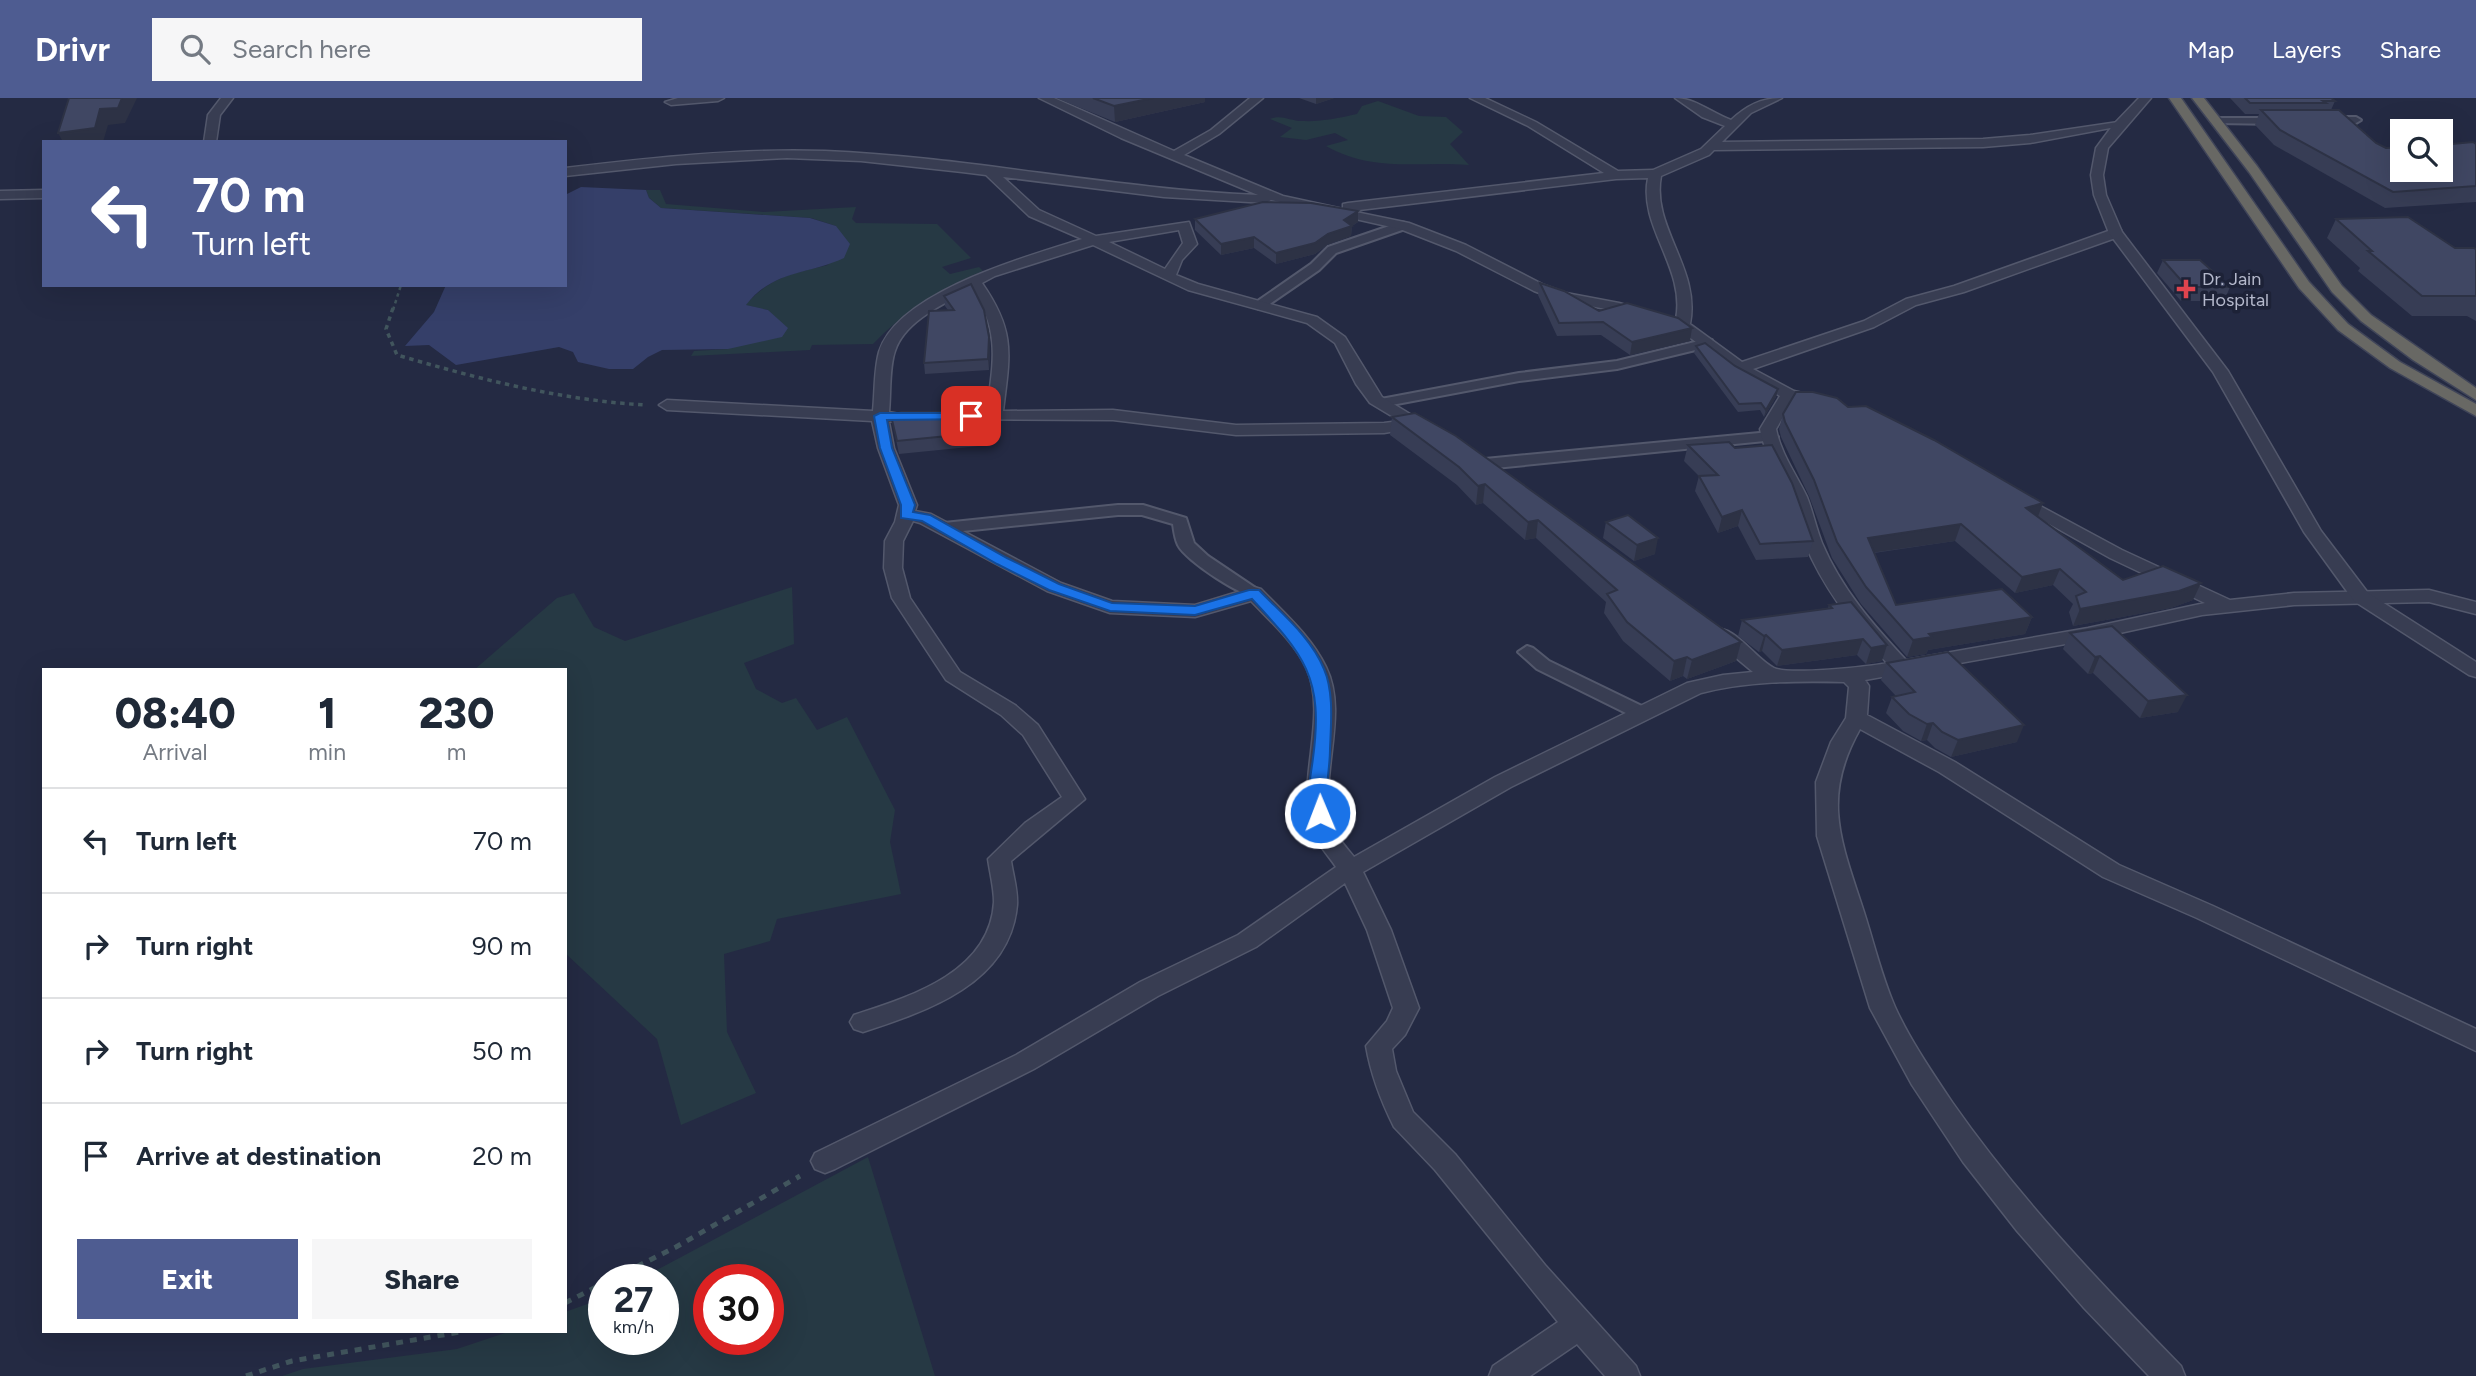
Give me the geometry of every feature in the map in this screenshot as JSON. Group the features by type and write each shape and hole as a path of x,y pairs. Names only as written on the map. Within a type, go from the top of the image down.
{"highway":[{"path":"2175,98 2304,285 2343,327 2395,365 2476,411"},
{"path":"2198,98 2253,169 2337,289 2376,326 2476,395"}],"street":[{"path":"210,140 214,115 227,98"},
{"path":"671,102 718,98"},
{"path":"1045,98 1272,199"},
{"path":"1175,155 1215,132 1257,98"},
{"path":"1476,98 1532,124 1616,175"},
{"path":"1681,98 1706,115 1733,125"},
{"path":"1332,209 1616,175 1655,174 1704,152 1748,111 1776,98"},
{"path":"2145,98 2120,123 2102,148 2097,174 2100,195 2116,233 2220,371 2313,532 2361,597 2476,671"},
{"path":"1711,146 1983,142 2030,139 2120,123"},
{"path":"567,172 751,154 859,157 1135,190 1272,199 1332,209 1401,226 1461,248 1539,288 1563,297 1619,307 1682,325 1740,368 1789,394 1835,406"},
{"path":"990,172 1034,213 1168,276 1193,287 1312,320 1327,330 1349,352 1364,384 1381,403 1438,435"},
{"path":"1655,174 1651,184 1666,244 1686,293 1682,325"},
{"path":"0,195 42,194"},
{"path":"863,1022 920,1003 961,981 994,946 1006,906 999,859 1032,828 1074,799 1031,730 1007,710 953,676 901,598 893,568 894,541 908,505 886,448 880,416 887,351 899,331 929,306 1001,269 1094,240 1190,224 1190,244 1176,259 1168,276"},
{"path":"1740,368 1868,324 1910,302 1959,289 2116,233"},
{"path":"974,282 991,304 1000,324 1003,353 994,416"},
{"path":"1789,394 1768,429 1771,445 1799,499 1813,543 1837,589 1870,634 1901,666"},
{"path":"667,405 906,416"},
{"path":"931,416 1113,415 1236,430 1384,428 1415,423"},
{"path":"1469,453 1506,480"},
{"path":"2004,491 2116,554 2229,606"},
{"path":"906,515 925,518 1054,587 1110,607 1195,611 1226,604 1254,593 1301,642 1317,669 1323,701 1322,752 1317,796 1322,829 1350,869 1378,930 1406,1008 1396,1028 1379,1046 1383,1071 1403,1119 1445,1162 1625,1376"},
{"path":"825,1161 1025,1062 1149,989 1247,940 1350,869 1503,782 1694,688 1723,681 1771,676 1850,676 1955,659 2229,606 2294,599 2430,596 2476,608"},
{"path":"1707,625 1771,676"},
{"path":"1850,676 1859,686 1856,718 1842,742 1827,782 1828,836 1883,1009 1921,1077 1980,1164 2094,1298 2170,1376"},
{"path":"1856,718 1947,766 2111,871 2205,912 2476,1041"},
{"path":"1504,1376 1580,1325"}],"lane":[{"path":"2215,120 2290,121"},
{"path":"2313,120 2357,120"},
{"path":"1243,212 1255,210 1272,199"},
{"path":"1259,305 1315,267 1332,250 1401,226"},
{"path":"1381,403 1495,381 1617,365 1707,343"},
{"path":"1485,464 1627,451 1684,442 1770,437"},
{"path":"944,528 1118,510 1143,510 1180,522 1186,545 1202,560 1254,593"},
{"path":"1527,652 1543,665 1641,713"}],"path":[{"path":"400,287 386,329 397,355 487,382 534,392 620,404 667,405"},
{"path":"642,1264 825,1161"},
{"path":"567,1302 588,1291"},
{"path":"246,1376 292,1361 454,1333"}],"shaded area":[{"path":"1378,101 1419,116 1446,117 1463,132 1450,144 1469,165 1396,164 1362,160 1326,146 1348,140 1335,133 1306,140 1280,137 1292,128 1270,119 1330,119 1357,114 1362,106"},
{"path":"646,190 660,190 666,204 764,212 856,207 852,219 856,223 937,224 971,258 942,267 950,274 979,267 983,271 924,302 873,344 812,345 810,350 691,356 694,351 728,349 775,317 768,310 745,305 773,282 828,265 836,226 811,218 661,208 649,198"},
{"path":"792,587 794,644 744,663 756,689 782,703 796,698 817,730 847,717 895,810 890,842 901,894 777,919 770,941 724,954 727,1032 756,1093 681,1125 657,1039 567,955 567,668 476,668 557,598 574,593 594,627 625,641"},
{"path":"868,1157 935,1376 282,1376 303,1369 457,1349 505,1333 567,1333 567,1311 588,1304 588,1355 679,1355 679,1264 668,1264"}],"water":[{"path":"581,187 646,190 649,198 661,208 810,218 836,226 850,244 844,258 779,279 756,294 746,305 768,310 788,328 782,337 728,349 662,350 633,369 609,369 578,362 573,352 559,347 456,365 429,345 405,346 434,312 445,287 567,287 567,194"}],"building":[{"path":"69,98 122,98 118,108 100,109 95,128 58,133"},
{"path":"1093,98 1153,98 1114,106"},
{"path":"2245,98 2331,98 2335,101 2250,103"},
{"path":"2261,110 2339,110 2376,143 2390,148 2390,182 2453,182 2453,144 2473,142 2476,144 2476,186 2393,192 2280,130"},
{"path":"1263,202 1311,203 1358,211 1344,220 1352,226 1328,234 1315,243 1276,253 1254,237 1221,244 1195,219"},
{"path":"2408,217 2455,248 2476,249 2476,296 2422,296 2368,251 2372,251 2336,219"},
{"path":"2163,260 2200,260 2230,287 2187,287"},
{"path":"1540,283 1564,291 1599,311 1627,303 1678,318 1692,328 1632,342 1603,322 1559,323"},
{"path":"971,284 984,310 989,337 988,359 924,363 929,311 954,310 944,296"},
{"path":"1705,343 1735,366 1778,389 1766,410 1761,403 1739,404 1696,346"},
{"path":"1796,392 1813,392 1837,398 1848,407 1866,406 1934,440 2043,503 2026,508 2123,580 2163,566 2201,583 2179,591 2080,609 2076,596 2086,592 2060,569 2022,577 1961,524 1868,538 1896,605 2002,589 2032,617 1929,634 1932,637 1913,640 1866,587 1837,542 1814,480 1785,422 1783,414"},
{"path":"973,395 974,401 953,401"},
{"path":"901,412 975,412 978,433 897,441 892,420 894,415"},
{"path":"1415,413 1456,436 1741,642 1692,660 1687,657 1674,661 1627,622 1607,594 1617,590 1538,520 1528,522 1485,484 1478,486 1459,467 1392,417"},
{"path":"1729,442 1735,448 1772,445 1792,483 1813,541 1760,544 1742,510 1722,517 1699,476 1718,475 1688,445"},
{"path":"1628,515 1658,538 1637,545 1606,522"},
{"path":"1851,602 1887,645 1871,648 1863,639 1782,650 1766,635 1742,620 1832,608 1829,605"},
{"path":"2112,626 2187,695 2148,701 2100,656 2095,657 2070,633"},
{"path":"1948,652 2024,725 1958,740 1942,732 1933,723 1927,724 1909,714 1892,697 1915,692 1887,663"}],"place":[{"name":"Dr. Jain Hospital","path":"2186,289"}],"route":[{"path":"971,416 880,416 886,448 908,505 906,515 925,518 1054,587 1110,607 1195,611 1226,604 1254,593 1301,642 1317,669 1323,701 1322,752 1317,796 1320,813"}]}
